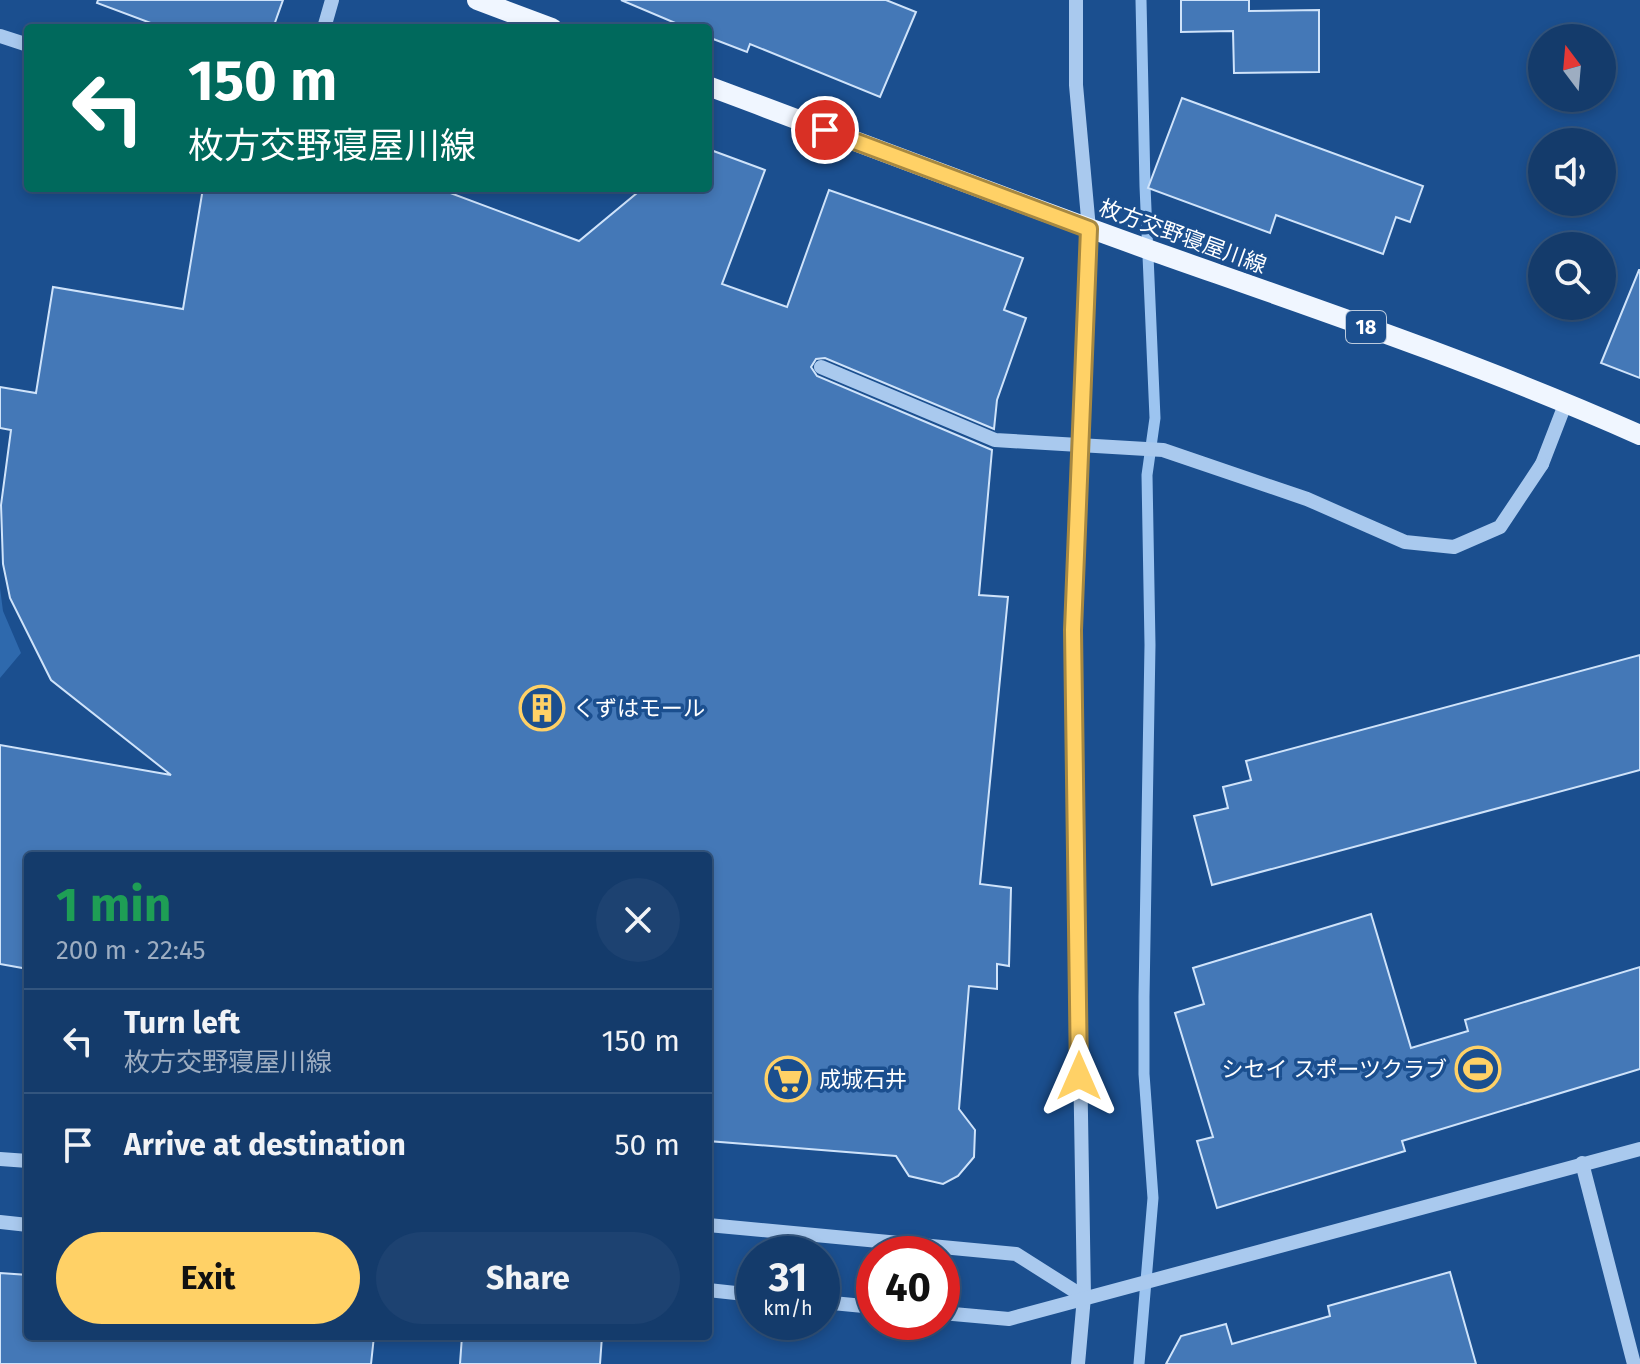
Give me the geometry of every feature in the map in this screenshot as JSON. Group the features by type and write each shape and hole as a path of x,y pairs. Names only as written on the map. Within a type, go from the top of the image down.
{"main road":[{"path":"477,0 541,24"},
{"name":"枚方交野寝屋川線","path":"712,88 1089,229 1442,354 1566,402 1640,435"}],"street":[{"path":"325,24 332,0"},
{"path":"1076,0 1076,85 1089,229 1073,630 1084,1297 1078,1364"},
{"path":"0,36 24,44"},
{"path":"821,367 995,440 1163,450 1307,499 1405,542 1454,547 1500,527 1542,464 1566,402"},
{"path":"960,1315 1009,1319 1640,1149"},
{"path":"0,1159 24,1161"},
{"path":"1582,1163 1634,1364"},
{"path":"0,1222 24,1225"},
{"path":"712,1225 1016,1254 1084,1297"},
{"path":"712,1290 736,1293"}],"shaded area":[{"path":"0,588 3,611 21,653 0,678"}],"building":[{"path":"98,0 283,0 274,24 153,24 97,3"},
{"path":"621,0 886,0 916,12 880,97 750,44 747,52 712,39 712,24 678,24"},
{"path":"1181,0 1249,0 1249,11 1319,10 1319,72 1234,73 1233,31 1181,32"},
{"path":"1182,98 1423,186 1410,222 1396,217 1383,254 1276,215 1270,233 1148,188"},
{"name":"くずはモール","path":"712,150 765,170 722,284 787,307 829,190 1023,258 1004,310 1026,318 997,400 994,429 825,358 816,359 811,367 817,376 992,450 979,595 1008,597 980,884 1011,888 1009,966 997,964 997,989 969,986 959,1109 975,1130 974,1157 958,1176 943,1184 909,1176 896,1156 712,1141 712,852 24,852 24,968 0,964 0,745 171,775 51,680 10,598 3,564 1,505 11,430 0,428 0,387 36,393 53,287 183,309 202,192 448,192 579,241 638,192 712,192"},
{"path":"1640,270 1640,378 1601,363"},
{"path":"1640,655 1640,770 1212,885 1194,816 1228,808 1223,787 1251,780 1246,761"},
{"path":"1371,914 1411,1048 1468,1031 1465,1020 1640,967 1640,1069 1402,1141 1405,1151 1217,1208 1197,1141 1213,1137 1175,1013 1204,1004 1193,968"},
{"path":"1450,1272 1476,1364 1166,1364 1181,1336 1226,1324 1232,1344 1330,1316 1328,1306"},
{"path":"0,1273 24,1275 24,1340 374,1340 371,1364 0,1364"},
{"path":"462,1340 602,1340 600,1364 460,1364"}],"waterway":[{"path":"1139,1364 1153,1198 1144,1074 1144,997 1150,645 1147,475 1155,418 1141,0"}],"place":[{"name":"くずはモール","path":"542,708"},
{"name":"シセイ スポーツクラブ","path":"1478,1069"},
{"name":"成城石井","path":"788,1079"}],"route":[{"path":"825,130 1089,229 1073,630 1079,1076"}]}
